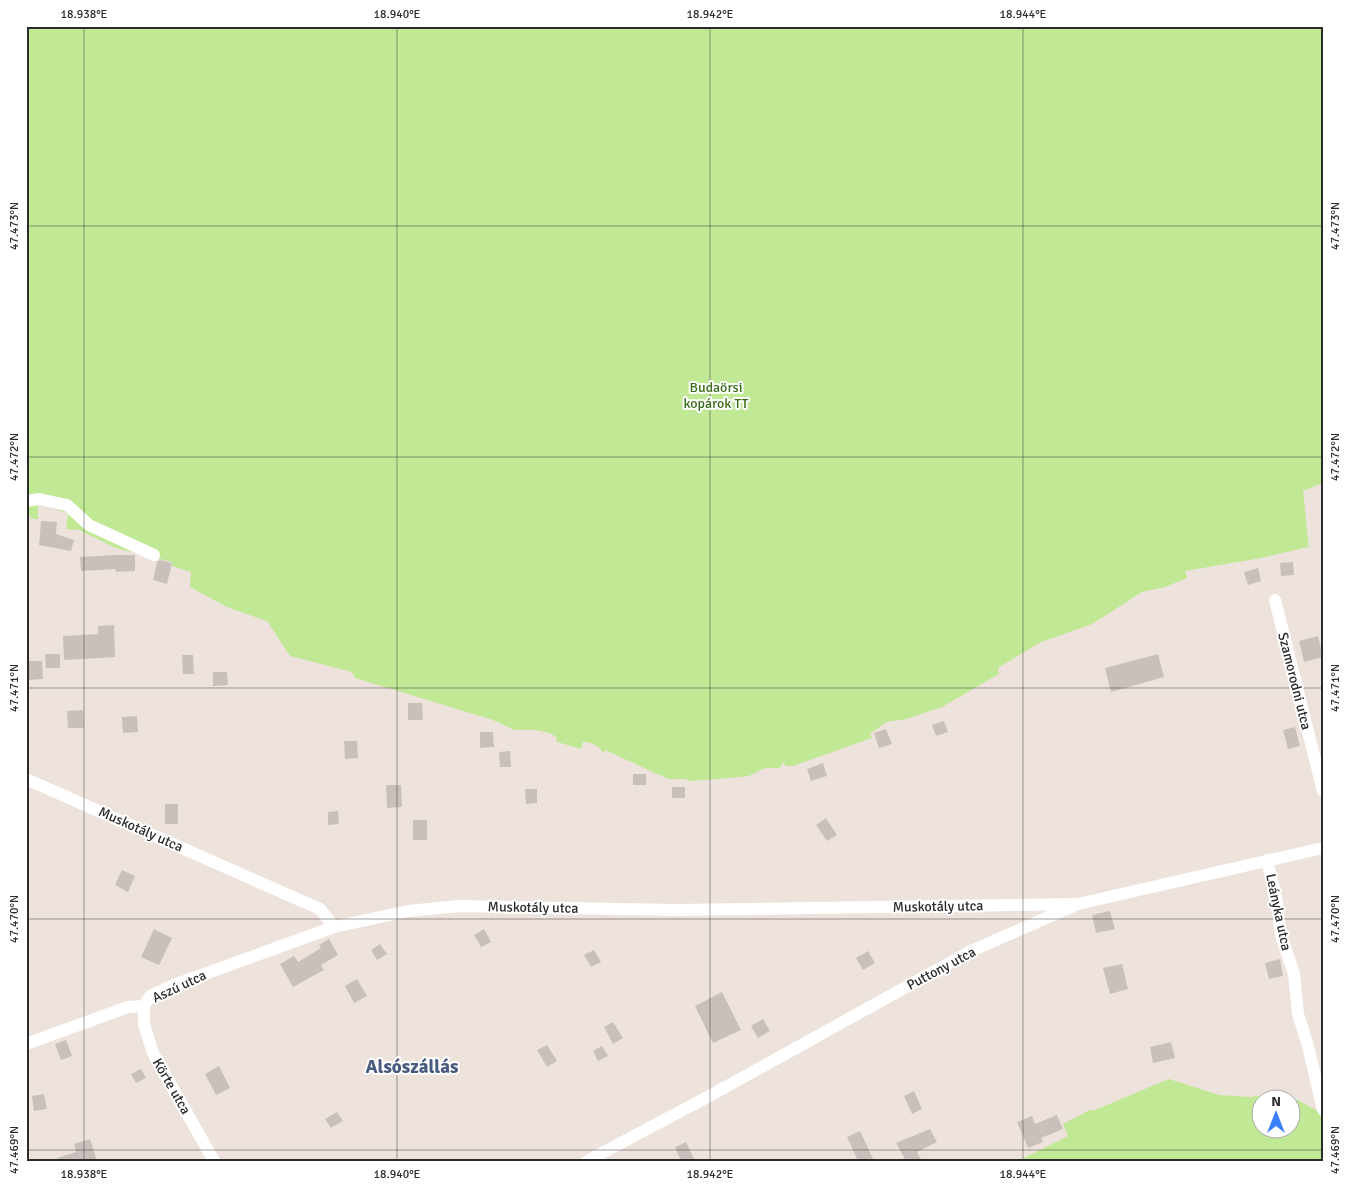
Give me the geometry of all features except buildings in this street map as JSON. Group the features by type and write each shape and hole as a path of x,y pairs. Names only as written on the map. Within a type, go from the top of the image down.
{"street":[{"path":"26,501 39,499 67,505 89,525 154,555"},
{"name":"Szamorodni utca","path":"1275,600 1323,791"},
{"name":"Muskotály utca","path":"26,779 320,909 334,927 408,911 460,906 677,910 1078,904"},
{"name":"Puttony utca","path":"587,1161 713,1094 971,951 1078,904 1323,848"},
{"name":"Leányka utca","path":"1267,860 1276,897 1281,934 1294,974 1298,1014 1308,1046 1323,1110"},
{"name":"Aszú utca","path":"26,1044 128,1007 144,1006 150,996 174,985 334,927"},
{"name":"Körte utca","path":"144,1006 144,1024 153,1053 214,1161"}],"green space":[{"name":"Budaörsi kopárok TT","path":"26,26 1323,26 1323,483 1303,491 1309,549 1308,547 1261,558 1185,571 1187,578 1165,587 1142,592 1092,624 1039,643 998,668 999,674 942,707 907,719 886,722 870,734 872,738 793,766 786,766 783,762 780,768 765,768 749,776 691,781 668,779 605,750 604,753 597,746 587,742 583,742 581,749 557,742 556,737 550,733 535,730 514,730 493,720 355,678 352,672 290,656 267,621 229,608 190,587 191,572 172,566 172,562 116,548 79,530 66,529 68,514 38,503 38,519 31,519 31,516 26,516"},
{"path":"1169,1079 1219,1095 1252,1097 1252,1140 1302,1140 1302,1102 1323,1114 1323,1161 1018,1161 1068,1136 1063,1124 1090,1110 1095,1110"}],"district":[{"name":"Alsószállás","path":"412,1066"}]}
